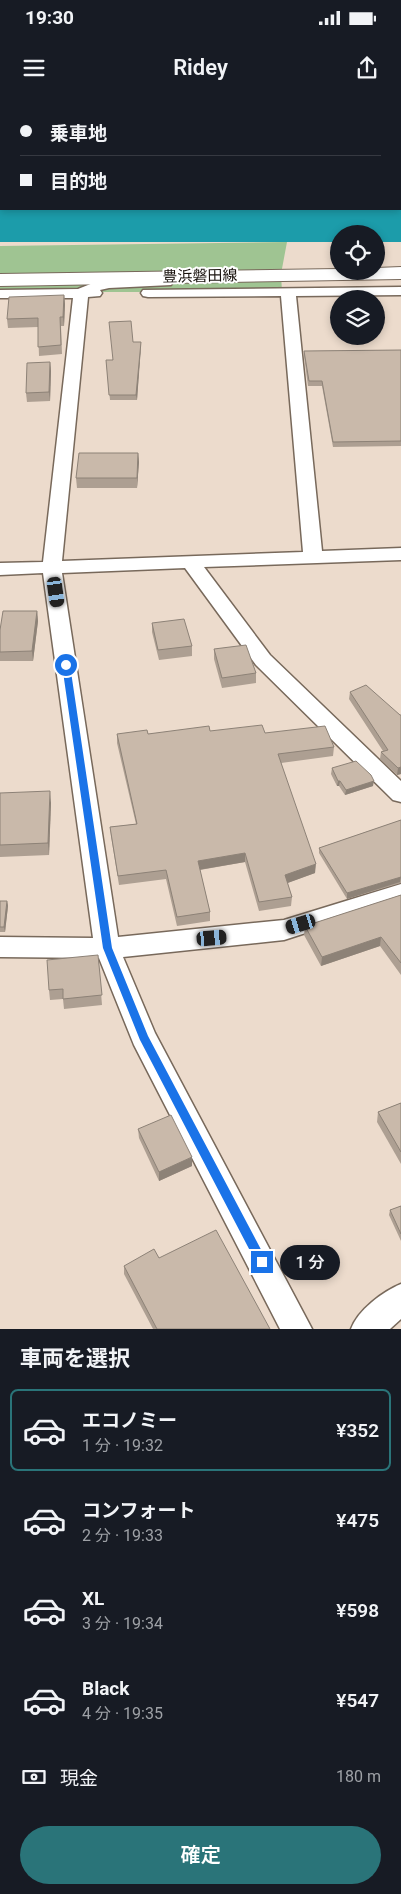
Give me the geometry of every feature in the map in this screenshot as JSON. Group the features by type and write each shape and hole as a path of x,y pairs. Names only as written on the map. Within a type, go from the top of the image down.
{"main road":[{"name":"豊浜磐田線","path":"0,280 401,273"}],"street":[{"path":"200,276 172,282 87,288 81,294 52,567 107,948 143,1037 297,1329"},
{"path":"0,294 401,291"},
{"path":"288,292 313,557"},
{"path":"0,569 401,554"},
{"path":"190,562 263,660 401,794"},
{"path":"0,948 107,948 284,930 401,893"},
{"path":"366,1329 401,1300"}],"green space":[{"path":"287,242 281,274 282,292 0,292 0,246"}],"water":[{"path":"0,210 401,210 401,242 385,242 385,225 330,225 330,242 0,242"}],"building":[{"path":"64,295 63,317 60,317 61,345 38,347 38,318 7,319 9,297"},
{"path":"131,321 133,342 141,342 136,395 109,395 106,360 113,360 109,322"},
{"path":"401,350 401,441 333,442 322,381 309,381 304,351"},
{"path":"50,362 49,392 26,393 27,363"},
{"path":"79,453 138,453 137,478 76,478"},
{"path":"3,611 37,611 32,651 0,652 0,630"},
{"path":"184,619 192,646 158,650 152,623"},
{"path":"246,645 256,673 222,678 214,649"},
{"path":"366,685 401,715 401,767 398,768 381,752 388,750 350,692"},
{"path":"262,725 265,733 325,726 334,747 278,754 316,864 285,875 292,897 259,902 245,853 198,861 210,912 177,917 166,870 118,876 110,827 137,824 117,734 147,730 148,734 209,726 210,731"},
{"path":"356,761 371,775 374,781 346,790 338,781 332,768"},
{"path":"50,791 48,843 0,845 0,793"},
{"path":"401,820 401,877 347,893 319,848"},
{"path":"401,895 401,963 381,937 322,957 305,926"},
{"path":"0,901 7,901 4,927 0,927"},
{"path":"98,955 102,995 63,999 63,989 49,990 47,960"},
{"path":"401,1103 401,1152 378,1112"},
{"path":"171,1115 192,1157 159,1172 138,1129"},
{"path":"401,1206 401,1234 390,1210"},
{"path":"216,1230 270,1329 157,1329 124,1266 154,1249 159,1258"}],"route":[{"path":"66,665 107,948 143,1037 262,1262"}]}
